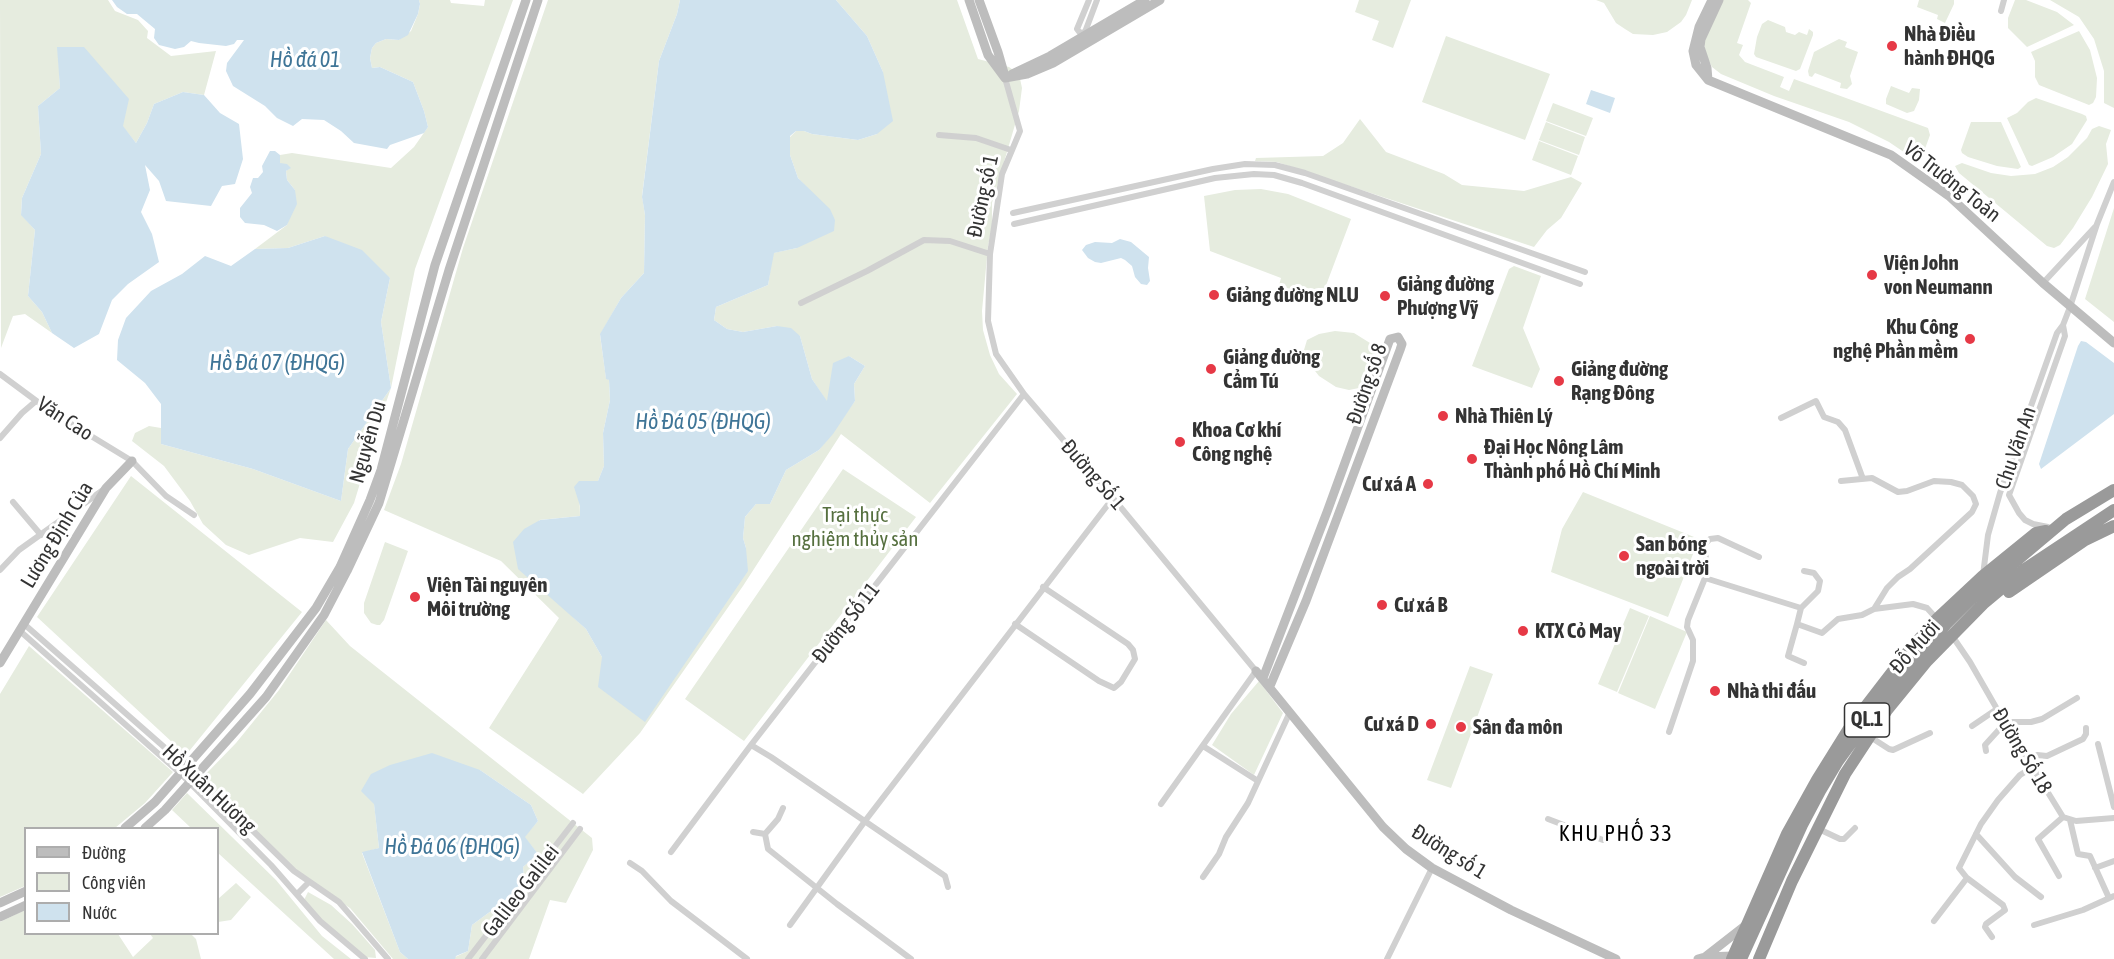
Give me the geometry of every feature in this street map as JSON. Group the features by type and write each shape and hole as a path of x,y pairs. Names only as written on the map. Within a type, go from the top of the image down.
{"highway":[{"name":"Đỗ Mười","path":"1736,958 1802,825 1838,761 1893,685 1972,598 2056,528 2114,488"},
{"name":"Đỗ Mười","path":"1759,959 1792,881 1845,774 1887,710 1983,604 2025,569 2114,510"},
{"name":"Đỗ Mười","path":"1767,959 1790,899 1854,772 1875,740 1953,638 2030,576 2085,540 2114,526"},
{"name":"Đỗ Mười","path":"1736,958 1746,925 1787,834 1835,749 1884,681 1937,619 1983,576 2036,534 2056,528"}],"street":[{"name":"Nguyễn Du","path":"125,827 155,802 320,611 370,500 381,470 435,265 526,0"},
{"name":"Nguyễn Du","path":"146,827 165,810 266,697 347,571 379,503 449,270 538,0"},
{"path":"969,0 988,56 1005,78"},
{"path":"979,0 1005,78"},
{"path":"1089,0 1077,29 1080,33 1085,32 1097,0"},
{"path":"1005,78 1023,67 1050,56 1145,0"},
{"path":"1005,78 1027,74 1053,63 1160,0"},
{"path":"1708,80 1696,65 1693,51 1695,39 1712,0"},
{"path":"1708,80 1707,68 1700,47 1701,39 1719,0"},
{"path":"2001,11 2004,0"},
{"name":"Đường số 1","path":"990,254 1002,174 1020,131 1005,78"},
{"name":"Võ Trường Toản","path":"1708,80 1891,155 1948,196 2070,307 2114,343"},
{"path":"939,135 976,138 1011,150"},
{"path":"1013,213 1213,169 1245,164 1275,165 1305,173 1585,272"},
{"path":"1014,224 1215,178 1254,174 1274,175 1302,183 1580,284"},
{"name":"Chu Văn An","path":"1983,576 1988,535 2000,493 2114,182"},
{"name":"Chu Văn An","path":"2043,283 2097,224"},
{"path":"801,303 924,240 950,241 990,254"},
{"path":"1497,255 1503,248 1500,243"},
{"name":"Đường Số 1","path":"990,254 988,321 996,354 1024,394 1260,674"},
{"name":"Chu Văn An","path":"2056,528 2033,524 2025,520 2009,495 2065,336 2063,325"},
{"name":"Đường số 8","path":"1260,674 1295,598 1390,339 1398,337 1402,344 1306,601 1270,686"},
{"name":"Văn Cao","path":"0,374 82,432 132,461 166,496 194,515"},
{"name":"Đường Số 11","path":"670,852 1024,394"},
{"path":"0,438 36,401"},
{"path":"1781,418 1816,401 1824,417 1838,422 1845,430 1863,479"},
{"name":"Lương Định Của","path":"2,657 22,628 106,488 132,461"},
{"path":"1841,481 1878,480 1898,492 1934,481 1951,482 1962,485 1973,496 1976,504 1972,512 1910,570 1898,577 1887,588 1874,609"},
{"path":"0,570 19,550 106,488"},
{"path":"2000,493 2009,495"},
{"path":"790,925 865,821 1113,498"},
{"path":"13,502 41,535"},
{"path":"1327,512 1338,516"},
{"path":"1669,732 1693,661 1693,640 1687,627 1708,566 1703,546 1710,539 1718,538 1759,557"},
{"path":"1803,663 1788,656 1801,608 1818,591 1820,581 1814,573 1804,571"},
{"path":"1705,578 1801,608"},
{"path":"1015,624 1099,681 1114,688 1121,682 1135,659 1133,650 1128,644 1043,587"},
{"path":"1295,598 1306,601"},
{"path":"1797,624 1822,633 1838,619 1862,615 1874,609 1913,603 1927,608 1937,619"},
{"name":"Hồ Xuân Hương","path":"22,628 183,770 196,775 294,871 339,902 388,959"},
{"name":"Đường Số 18","path":"1953,638 1970,662 2028,760 2067,818 2078,854 2090,856 2095,868"},
{"path":"1161,804 1260,674"},
{"name":"Đường số 1","path":"1260,674 1388,832 1406,849 1432,868 1511,910 1616,959"},
{"path":"1986,751 1985,745 2006,724 2042,719 2077,698"},
{"path":"1972,726 1997,709"},
{"path":"1203,877 1248,803 1290,712"},
{"path":"2028,760 2037,755 2047,756 2083,739 2086,729"},
{"path":"1875,740 1889,750 1893,750 1930,733"},
{"path":"2098,744 2114,807"},
{"path":"751,746 771,757 945,876 948,887"},
{"path":"1203,746 1258,781"},
{"path":"1992,937 1984,927 2005,910 2003,905 1967,878 1959,868 1976,834 1998,800 2020,775 2033,767"},
{"name":"Hồ Xuân Hương","path":"183,770 189,783 321,921 365,959"},
{"path":"155,802 165,810"},
{"path":"765,834 778,819 783,808"},
{"path":"2059,876 2038,839 2067,818 2114,818"},
{"path":"1548,819 1603,840"},
{"name":"Galileo Galilei","path":"468,959 573,823"},
{"path":"1823,831 1844,839 1855,828"},
{"name":"Galileo Galilei","path":"482,959 579,829"},
{"path":"753,832 765,834"},
{"path":"765,834 768,849 911,959"},
{"path":"1976,834 2015,877 2041,897"},
{"path":"2034,925 2083,910 2111,897 2095,868 2114,861"},
{"path":"630,863 642,871 671,901 747,959"},
{"path":"1387,959 1432,868"},
{"path":"1934,921 1967,878"},
{"path":"297,894 309,882"},
{"path":"0,903 24,892"},
{"path":"0,917 24,906"},
{"path":"1702,958 1746,925"},
{"path":"1702,958 1736,958"}],"green space":[{"path":"0,0 108,0 115,11 138,20 148,31 147,38 171,56 216,51 204,95 183,92 154,104 136,143 58,47 60,88 38,106 41,154 22,198 21,214 35,230 28,296 42,312 52,333 25,314 13,316 1,348"},
{"path":"419,0 450,0 451,3 484,6 485,0 513,0 415,269 391,388 381,322 390,278 325,236 288,248 255,249 287,225 295,190 287,180 286,171 290,168 279,163 280,155 292,153 391,168 414,147 428,127 413,82 380,67 372,68 370,58 372,48 376,43 386,39 399,40 411,31 418,14"},
{"path":"548,0 680,0 659,61 642,196 645,215 644,273 621,298 600,335 606,378 609,380 610,400 603,433 604,466 598,481 579,481 580,516 539,520 574,618 586,629 602,657 746,548 743,538 745,517 756,504 770,504 786,470 819,450 855,401 854,384 865,366 849,356 827,402 812,379 800,336 777,326 743,332 727,329 714,320 716,307 768,285 773,253 797,248 810,191 798,178 790,155 790,137 796,131 858,140 877,134 883,72 867,36 836,0 957,0 978,59 1009,67 1019,74 1022,88 1019,111 992,203 992,226 982,311 983,330 990,355 999,374 1017,394 930,503 841,434 743,586 640,733 583,794 489,728 559,618 501,561 384,510 401,464 463,248"},
{"path":"1359,0 1411,0 1393,48 1372,40 1379,21 1355,12"},
{"path":"1596,0 1692,0 1681,22 1667,32 1653,35 1633,34 1616,23 1604,3"},
{"path":"1723,0 1748,0 1751,3 1737,43 1743,45 1739,55 1745,62 1784,77 1780,87 1789,91 1794,79 1928,128 1930,135 1922,157 1917,161 1889,142 1849,122 1774,96 1721,74 1712,67 1704,44 1705,33"},
{"path":"1919,0 1954,0 1954,4 1945,23 1937,19 1938,15 1917,7"},
{"path":"2015,0 2026,0 2057,12 2074,25 2027,47 2008,28 2008,18"},
{"path":"2050,0 2114,0 2114,108 2104,103 2104,71 2094,39 2079,17"},
{"path":"1768,20 1785,27 1786,32 1795,35 1799,32 1807,35 1809,29 1813,32 1800,69 1796,71 1756,57 1754,54 1762,24"},
{"path":"2079,31 2090,50 2097,78 2096,97 2089,105 2039,85 2035,77 2035,61 2031,52"},
{"path":"1446,36 1550,74 1525,140 1422,102"},
{"path":"1839,39 1847,42 1845,47 1858,52 1850,76 1852,84 1847,89 1840,88 1841,83 1815,73 1812,77 1809,76 1808,71 1814,52"},
{"path":"1891,86 1909,93 1912,88 1920,89 1919,100 1914,111 1907,113 1886,104"},
{"path":"2036,98 2082,114 2087,120 2072,144 2053,157 2032,166 2029,165 2007,118"},
{"path":"1553,103 1593,118 1586,136 1546,121"},
{"path":"1360,119 1386,152 1444,174 1462,185 1524,191 1571,177 1582,183 1561,218 1547,230 1534,247 1277,162 1255,161 1256,158 1323,156 1343,143"},
{"path":"1546,122 1585,137 1579,155 1539,140"},
{"path":"1971,122 2001,122 2021,167 2018,169 1997,166 1962,153"},
{"path":"2099,126 2111,130 2106,144 2108,164 2073,228 2060,245 2054,248 2047,246 1959,173 1955,166 1962,163 1991,173 2011,176 2035,174 2053,167 2068,157 2087,138 2092,129"},
{"path":"1539,141 1578,156 1571,175 1532,160"},
{"path":"1261,189 1288,194 1351,219 1319,304 1278,289 1281,278 1210,251 1204,196 1235,190"},
{"path":"2114,208 2114,322 2085,299"},
{"path":"1514,266 1541,276 1523,328 1540,369 1532,388 1472,366 1509,269"},
{"path":"1335,331 1354,333 1370,343 1374,349 1377,355 1376,367 1364,387 1349,390 1336,387 1319,376 1308,362 1304,350 1307,340 1319,334"},
{"path":"391,388 354,503 333,542 300,538 249,555 226,545 203,524 190,501 164,466 132,441 135,433 149,426 161,428 161,444 253,469 341,501 348,449"},
{"name":"Trại thực nghiệm thủy sản","path":"843,469 916,517 744,741 685,699"},
{"path":"131,476 302,612 186,755 37,617"},
{"name":"San bóng ngoài trời","path":"1583,492 1699,539 1668,617 1551,572 1562,529"},
{"path":"385,542 408,551 384,620 377,625 371,623 364,613 364,603"},
{"path":"1630,608 1649,616 1617,692 1598,684"},
{"path":"1650,616 1687,632 1655,709 1618,693"},
{"path":"326,620 350,646 592,838 593,850 566,903 550,900 529,959 455,959 468,951 472,925 506,900 524,880 523,867 538,854 524,837 538,821 531,805 480,770 374,803 379,848 362,853 400,952 408,959 393,959 350,908 301,877 204,783 203,777 236,743 279,690"},
{"path":"29,646 173,772 145,803 116,827 24,827 24,886 0,897 0,694"},
{"name":"Sân đa môn","path":"1470,666 1493,674 1451,788 1427,780"},
{"path":"1259,681 1283,713 1254,775 1212,745 1231,714"},
{"path":"187,793 276,880 322,936 351,959 334,959 219,854 219,827 190,827 172,810"},
{"path":"236,883 251,897 231,920 219,922 219,898"},
{"path":"308,892 331,905 352,924 375,950 376,958 364,957 323,921 304,900"},
{"path":"24,910 24,935 119,935 133,957 153,938 151,935 192,935 196,939 201,959 0,959 0,922"}],"water":[{"name":"Hồ đá 01","path":"112,0 419,0 418,14 408,35 399,40 386,39 376,43 372,48 370,58 372,68 380,67 413,82 428,127 424,133 390,145 387,149 354,143 324,120 302,119 293,126 277,118 265,106 233,86 226,71 227,63 244,40 237,40 234,44 226,46 191,41 184,47 175,49 159,45 154,38 155,29 137,14 127,14"},
{"name":"Hồ Đá 05 (ĐHQG)","path":"680,0 836,0 867,36 883,72 893,121 877,134 858,140 804,131 796,131 790,136 790,155 798,178 830,209 835,220 834,231 797,248 774,253 768,285 716,307 714,320 727,329 743,332 777,326 791,328 800,336 812,379 827,401 833,363 849,356 865,366 854,384 855,401 833,434 819,450 786,470 770,504 756,504 745,517 743,538 748,571 645,722 598,687 602,657 586,629 518,569 513,542 524,529 540,520 580,516 580,506 574,487 579,481 598,481 604,466 603,433 610,400 609,380 606,379 600,334 621,298 644,273 645,215 642,197 659,61"},
{"path":"57,47 84,47 129,99 123,126 136,143 154,104 183,92 204,95 220,113 239,124 243,159 235,184 222,186 211,206 166,201 159,181 145,165 150,190 141,212 152,234 159,262 128,284 112,300 99,334 74,348 52,333 42,312 28,296 35,230 21,215 22,198 41,154 38,106 60,88"},
{"path":"1591,90 1615,98 1610,113 1586,104"},
{"path":"270,151 275,151 280,155 280,163 287,164 291,168 286,171 287,180 295,190 297,204 287,225 277,231 264,225 245,223 240,217 240,208 252,193 250,187 253,178 258,178 263,172 262,166"},
{"name":"Hồ Đá 07 (ĐHQG)","path":"325,236 362,250 390,278 381,322 391,388 348,449 341,501 253,469 161,444 161,404 145,383 117,360 118,340 126,318 151,291 182,274 205,256 231,266 255,249 288,248"},
{"path":"1120,239 1131,242 1149,257 1150,281 1147,285 1141,284 1135,277 1132,266 1125,260 1121,258 1101,263 1095,262 1088,258 1082,250 1086,245 1095,242 1112,243"},
{"path":"2081,341 2086,342 2114,363 2114,414 2041,469 2039,464"},
{"name":"Hồ Đá 06 (ĐHQG)","path":"432,753 480,770 531,805 538,821 525,837 538,854 523,867 524,880 506,900 472,925 468,951 456,956 455,959 408,959 400,952 362,852 379,848 374,804 361,791 371,774 390,765"}],"place":[{"name":"Nhà Điều hành ĐHQG","path":"1892,46"},
{"name":"Viện John von Neumann","path":"1872,275"},
{"name":"Giảng đường NLU","path":"1214,295"},
{"name":"Giảng đường Phượng Vỹ","path":"1385,296"},
{"name":"Khu Công nghệ Phần mềm","path":"1970,339"},
{"name":"Giảng đường Cẩm Tú","path":"1211,369"},
{"name":"Giảng đường Rạng Đông","path":"1559,381"},
{"name":"Nhà Thiên Lý","path":"1443,416"},
{"name":"Khoa Cơ khí Công nghệ","path":"1180,442"},
{"name":"Đại Học Nông Lâm Thành phố Hồ Chí Minh","path":"1472,459"},
{"name":"Cư xá A","path":"1428,484"},
{"name":"San bóng ngoài trời","path":"1624,556"},
{"name":"Viện Tài nguyên Môi trường","path":"415,597"},
{"name":"Cư xá B","path":"1382,605"},
{"name":"KTX Cỏ May","path":"1523,631"},
{"name":"Nhà thi đấu","path":"1715,691"},
{"name":"Cư xá D","path":"1431,724"},
{"name":"Sân đa môn","path":"1461,727"}],"district":[{"name":"KHU PHỐ 33","path":"1616,834"}]}
